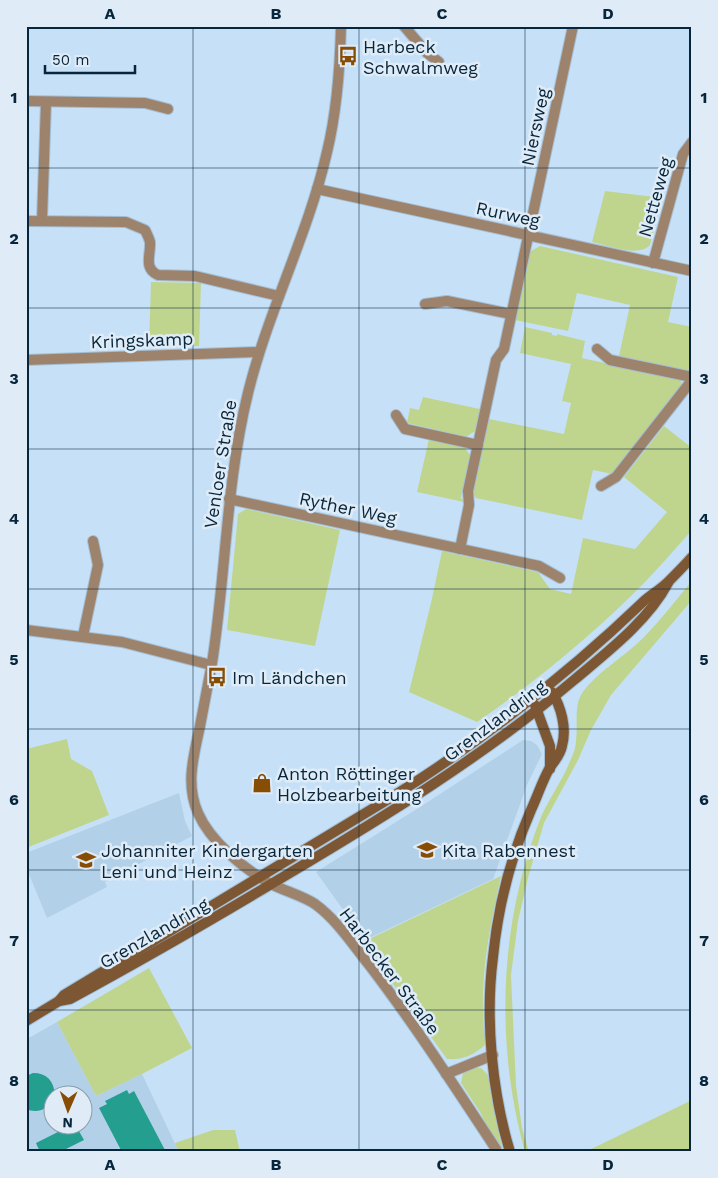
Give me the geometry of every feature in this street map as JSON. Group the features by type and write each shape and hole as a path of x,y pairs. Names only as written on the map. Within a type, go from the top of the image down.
{"main road":[{"name":"Grenzlandring","path":"58,1002 64,995 426,776 494,729 602,641 648,597 668,583 692,557"},
{"name":"Grenzlandring","path":"26,1021 58,1002 70,999 139,962 427,790 538,710 599,659 633,627 661,596 668,583"},
{"path":"510,1152 501,1116 492,1055 491,980 495,942 503,898 524,826 550,769 559,757 563,745 562,715 549,686"},
{"path":"533,699 550,746 550,769"}],"street":[{"name":"Venloer Straße","path":"271,884 225,850 208,831 198,813 192,795 191,774 211,665 229,499 242,419 259,352 317,189 328,152 339,81 341,26"},
{"path":"404,26 427,52 439,62"},
{"name":"Niersweg","path":"528,234 573,26"},
{"path":"26,102 145,103 168,109"},
{"path":"42,220 46,102"},
{"name":"Netteweg","path":"653,263 683,154 692,142"},
{"name":"Rurweg","path":"317,189 692,271"},
{"path":"26,221 126,222 145,230 150,240 149,267 152,272 158,275 195,276 279,296"},
{"path":"460,549 469,505 468,491 496,360 504,349 528,234"},
{"path":"425,304 447,301 511,314"},
{"path":"597,349 610,360 692,379 616,477 601,486"},
{"name":"Kringskamp","path":"26,360 259,352"},
{"path":"396,415 405,429 478,445"},
{"name":"Ryther Weg","path":"229,499 539,566 560,578"},
{"path":"82,636 98,565 93,541"},
{"path":"26,630 122,642 211,665"},
{"name":"Harbecker Straße","path":"271,884 314,903 331,918 385,986 496,1149"},
{"path":"446,1074 492,1055"}],"shaded area":[{"path":"605,191 663,198 650,245 645,249 631,251 592,242"},
{"path":"540,246 678,277 668,322 692,327 692,369 687,371 619,356 630,305 577,293 568,331 515,320 529,252"},
{"path":"151,282 201,283 199,346 149,347"},
{"path":"525,327 552,333 552,335 557,336 557,334 585,341 582,358 681,380 682,386 612,474 593,470 582,520 476,498 473,494 489,419 564,434 571,403 562,401 571,364 520,353"},
{"path":"423,397 480,409 475,431 466,437 407,423 410,408 419,410"},
{"path":"664,426 692,448 692,530 646,581 607,619 565,655 522,690 477,722 409,692 442,551 538,572 550,589 571,594 583,538 635,549 667,512 624,477"},
{"path":"429,439 464,447 470,455 461,498 464,502 417,492"},
{"path":"246,509 340,530 315,646 227,630 238,514"},
{"path":"691,582 692,600 611,695 544,823 518,921 511,975 516,1086 522,1128 529,1152 525,1152 515,1111 509,1070 506,986 509,944 526,862 542,814 567,769 574,751 577,735 578,705 581,695 593,680 642,639"},
{"path":"67,739 71,759 92,771 109,815 26,848 26,749"},
{"name":"Kita Rabennest","path":"523,740 531,741 537,745 542,754 527,785 493,879 365,940 316,872"},
{"name":"Johanniter Kindergarten Leni und Heinz","path":"179,793 185,821 192,836 105,882 107,887 47,918 26,867 26,853"},
{"path":"501,876 492,918 484,981 483,1002 486,1044 468,1056 459,1059 447,1059 377,962 365,941"},
{"path":"149,968 192,1048 96,1096 57,1022"},
{"path":"57,1022 91,1086 42,1086 42,1136 92,1136 92,1088 96,1096 142,1074 179,1152 26,1152 27,1039"},
{"path":"473,1068 481,1068 488,1075 503,1152 496,1145 480,1112 461,1083 463,1073"},
{"path":"33,1073 42,1074 49,1079 53,1086 42,1086 42,1110 39,1111 26,1109 26,1076"},
{"path":"127,1090 129,1094 134,1091 166,1152 122,1152 99,1108 107,1104 105,1101"},
{"path":"692,1100 692,1152 585,1152"},
{"path":"213,1130 235,1130 240,1152 179,1152 175,1143"},
{"path":"50,1136 82,1136 84,1140 60,1152 40,1152 36,1143"}],"place":[{"name":"Harbeck Schwalmweg","path":"348,56"},
{"name":"Im Ländchen","path":"217,677"},
{"name":"Anton Röttinger Holzbearbeitung","path":"262,783"},
{"name":"Kita Rabennest","path":"427,850"},
{"name":"Johanniter Kindergarten Leni und Heinz","path":"86,860"}]}
